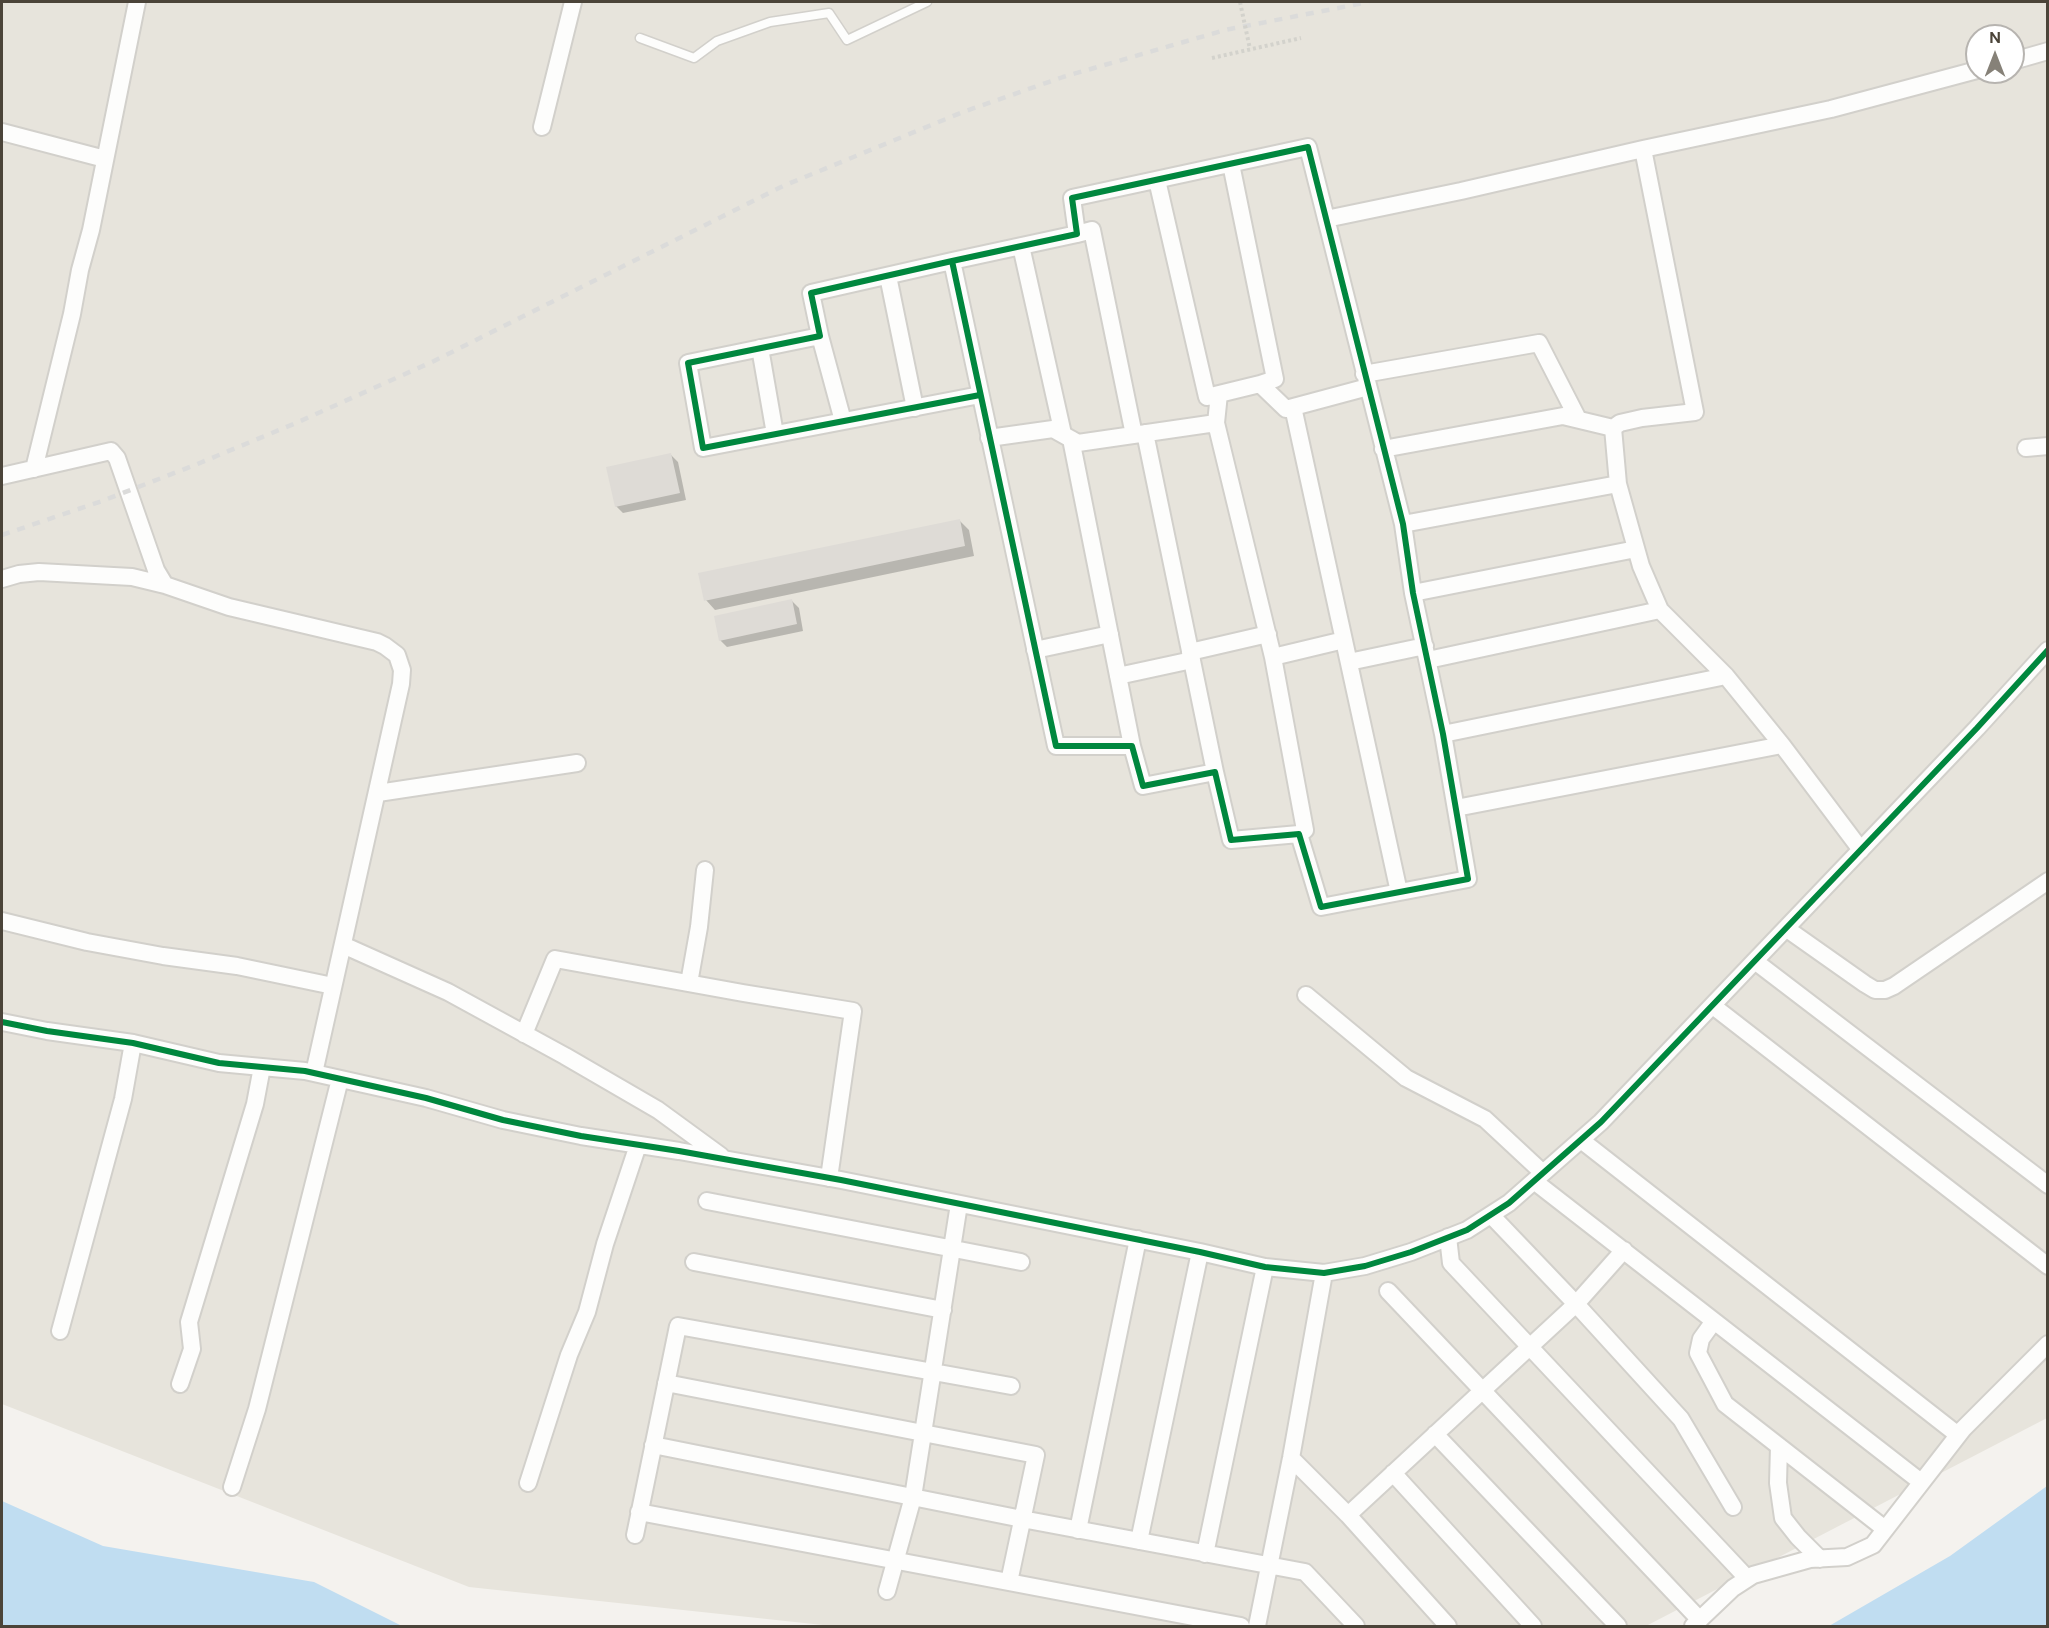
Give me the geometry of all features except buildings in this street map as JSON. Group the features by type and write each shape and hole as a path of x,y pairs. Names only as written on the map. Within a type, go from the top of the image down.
{"street":[{"path":"34,469 91,230 137,2"},
{"path":"542,127 573,2"},
{"path":"2025,58 2048,51"},
{"path":"1326,219 1831,109 1965,73"},
{"path":"2,132 105,159"},
{"path":"1077,234 1071,198 1308,147 1403,524 1413,594 1443,734 1468,879 1321,907 1299,834"},
{"path":"1383,449 1563,416 1613,428 1620,423 1641,418 1695,412 1643,149"},
{"path":"1158,180 1208,397 1275,379 1231,164"},
{"path":"843,421 811,293 1092,230 1191,656 1231,840 1299,834 1305,830 1273,657 1216,423 1219,394"},
{"path":"1021,246 1067,437 1132,746 1143,786 1215,772"},
{"path":"952,261 1056,746 1132,746"},
{"path":"888,276 915,408"},
{"path":"820,336 688,363 703,448 980,395"},
{"path":"1260,384 1286,409 1366,380 1539,343 1578,419"},
{"path":"760,348 775,434"},
{"path":"1293,407 1399,892"},
{"path":"989,438 1053,429 1078,443 1216,423"},
{"path":"1613,428 1618,484 1641,566 1660,610 1726,676 1782,744 1861,850"},
{"path":"2026,448 2048,446"},
{"path":"2,476 111,450 117,458 156,570 165,585"},
{"path":"1403,524 1618,484"},
{"path":"1413,594 1636,549"},
{"path":"2,583 39,572 132,577 165,585 229,607 377,642 393,651 400,662 401,684 314,1073"},
{"path":"1348,662 1427,653 1660,610"},
{"path":"1035,650 1110,634"},
{"path":"1118,676 1268,634"},
{"path":"1273,657 1344,640"},
{"path":"2,1022 133,1043 219,1063 314,1073 426,1098 503,1120 581,1136 830,1178 1138,1239 1265,1267 1324,1273 1365,1266 1411,1252 1467,1230 1509,1203 1601,1122 1756,962 2048,650"},
{"path":"1443,734 1726,676"},
{"path":"1456,808 1782,744"},
{"path":"378,794 577,763"},
{"path":"689,983 699,927 705,870"},
{"path":"1787,929 1865,984 1875,990 1886,990 2048,881"},
{"path":"2,921 87,942 163,956 237,966 333,986"},
{"path":"343,945 448,993 524,1034 658,1110 725,1160"},
{"path":"524,1034 555,959 853,1011 830,1178"},
{"path":"1756,962 2048,1185"},
{"path":"1306,995 1406,1077 1485,1119 1538,1177 1624,1250 1921,1482"},
{"path":"1713,1006 2048,1266"},
{"path":"60,1331 123,1099 133,1043"},
{"path":"180,1384 192,1349 189,1322 255,1104 262,1067"},
{"path":"232,1487 257,1409 340,1079"},
{"path":"1581,1140 1958,1435"},
{"path":"528,1483 569,1355 586,1312 605,1244 638,1145"},
{"path":"707,1202 1021,1262"},
{"path":"887,1592 913,1497 959,1204"},
{"path":"1491,1215 1681,1419 1733,1508"},
{"path":"1448,1237 1451,1263 1747,1578"},
{"path":"1078,1530 1138,1239"},
{"path":"1348,1515 1576,1304 1624,1250"},
{"path":"1139,1541 1200,1252"},
{"path":"694,1262 943,1310"},
{"path":"1205,1554 1265,1267"},
{"path":"1257,1626 1291,1458 1324,1273"},
{"path":"1388,1291 1696,1623 1747,1578 1810,1559 1847,1557 1873,1545 1958,1435 2048,1344"},
{"path":"1714,1321 1698,1346 1698,1353 1725,1404 1885,1529"},
{"path":"635,1535 678,1326 1011,1386"},
{"path":"666,1383 1036,1455 1009,1582"},
{"path":"1436,1434 1618,1626"},
{"path":"653,1445 1078,1530 1305,1572 1356,1626"},
{"path":"1779,1446 1778,1483 1783,1518 1821,1559"},
{"path":"1291,1458 1348,1515 1448,1626"},
{"path":"1394,1473 1533,1626"},
{"path":"639,1512 1241,1626"}],"lane":[{"path":"640,38 694,58 717,41 770,22 829,14 847,40 927,2"}],"path":[{"path":"1240,2 1250,49"},
{"path":"1212,58 1301,38"}],"shaded area":[{"path":"2,2 2047,2 2047,1418 1646,1626 832,1626 469,1587 2,1404"}],"water":[{"path":"2047,1486 2047,1626 1829,1626 1950,1556"},
{"path":"2,1501 103,1546 314,1582 402,1626 2,1626"}],"railway":[{"path":"2,535 102,501 296,423 434,361 783,186 963,112 1063,77 1225,30 1369,2"}],"cycle path":[{"path":"952,261 1056,746 1132,746 1143,786 1215,772 1231,840 1299,834 1321,907 1468,879 1443,734 1413,593 1403,524 1308,147 1072,198 1077,234 952,261 811,293 820,336 688,363 703,448 980,395"},
{"path":"2,1022 133,1043 219,1063 305,1071 426,1098 503,1120 581,1136 841,1180 1265,1267 1324,1273 1365,1266 1411,1252 1467,1230 1509,1203 1601,1122 1977,728 2048,650"}]}
